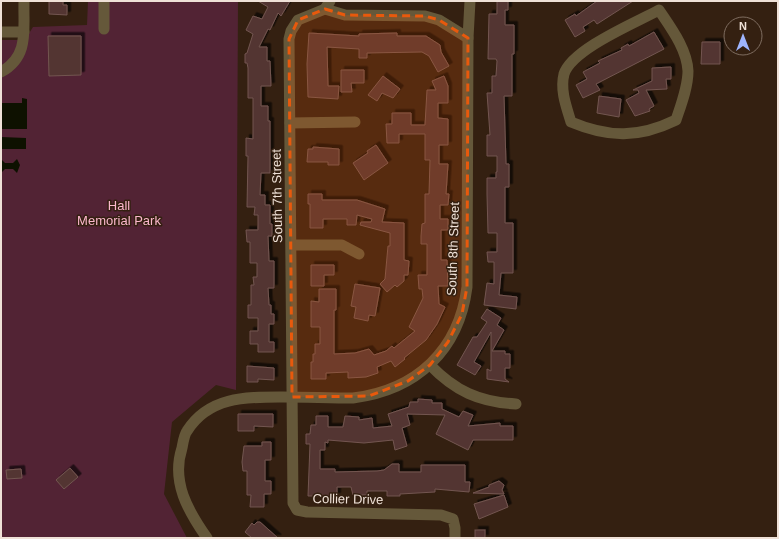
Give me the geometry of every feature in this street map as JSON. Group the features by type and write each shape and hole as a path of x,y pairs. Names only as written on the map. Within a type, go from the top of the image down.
{"street":[{"path":"1,72 16,60 25,40 24,1"},
{"path":"104,1 104,29"},
{"name":"South 8th Street","path":"207,538 191,515 179,484 179,458 187,431 203,413 224,402 245,397 353,398 369,396 408,381 430,365 448,342 458,325 465,302 467,287 468,38 470,1"},
{"path":"328,5 345,15 425,16 439,20 468,38"},
{"name":"South 7th Street","path":"292,412 290,32 298,20 328,5"},
{"path":"656,6 686,58 688,72 686,85 676,120 660,127 631,134 599,131 571,122 565,105 562,87 565,73 571,61 584,50 656,6"},
{"path":"1,32 24,32"},
{"path":"290,123 355,122"},
{"path":"292,245 342,245 359,254"},
{"path":"430,365 444,380 471,395 487,400 516,404"},
{"name":"Collier Drive","path":"292,412 293,503 297,510 307,512 441,515 453,519 455,538"}],"highlighted area":[{"path":"325,9 345,15 425,16 439,20 468,38 467,287 462,314 448,342 430,365 408,381 369,396 292,397 289,39 298,20"}],"green space":[{"name":"Hall Memorial Park","path":"88,1 238,1 236,390 216,385 172,422 164,494 187,538 1,538 1,40 25,40 33,27 87,25"}],"shaded area":[{"path":"22,98 27,99 27,129 1,129 1,103 22,103"},
{"path":"1,137 26,138 26,149 1,149"},
{"path":"1,159 5,163 13,163 17,159 20,165 17,173 13,169 5,169 1,173"}],"building":[{"path":"49,1 63,1 63,5 67,5 67,15 49,14"},
{"path":"258,1 290,1 281,16 278,13 270,30 268,29 259,47 267,47 267,61 270,61 271,86 261,86 261,106 268,106 268,121 270,121 270,173 261,173 260,195 265,195 265,205 270,205 270,224 272,224 272,236 268,236 269,261 274,261 274,288 268,288 271,314 274,314 274,324 269,324 269,342 274,342 274,352 258,352 258,344 250,344 250,331 258,331 258,318 248,318 248,305 251,305 251,285 254,285 253,277 257,277 257,263 250,263 250,242 247,242 246,230 258,230 258,215 254,215 255,207 247,207 248,156 246,156 246,138 253,139 253,98 248,98 248,68 247,63 245,63 245,54 247,53 253,34 246,30 253,16 262,19 268,7"},
{"path":"497,1 508,1 508,10 505,10 505,25 514,25 512,96 504,96 506,164 509,164 509,187 505,187 505,223 513,223 513,273 501,273 499,295 517,297 516,309 484,305 487,283 494,284 494,262 488,262 487,252 497,252 497,233 488,233 487,178 496,178 497,156 487,156 487,135 490,135 487,93 492,93 492,76 496,76 497,61 496,59 488,59 489,14 497,14"},
{"path":"597,1 633,1 597,24 594,20 583,27 585,31 575,37 565,20 575,14 576,16"},
{"path":"654,32 664,49 596,84 600,90 583,98 576,85 587,79 583,72 600,63 598,61 622,50 621,48 628,44 629,46"},
{"path":"309,33 359,36 359,34 397,33 397,36 426,36 440,45 441,52 449,66 438,72 429,56 422,52 367,53 367,58 359,58 359,49 327,47 328,86 339,86 338,99 308,97 307,64"},
{"path":"48,36 81,36 81,75 49,76"},
{"path":"702,42 720,42 720,64 701,64"},
{"path":"671,67 671,79 666,79 667,89 646,90 654,106 649,109 650,111 635,116 626,100 639,93 638,90 633,90 652,81 652,68"},
{"path":"341,70 364,70 364,83 351,83 352,92 341,92"},
{"path":"383,76 400,89 393,98 382,93 377,101 368,95"},
{"path":"444,76 448,86 448,103 438,103 438,118 448,119 448,145 439,145 439,164 448,164 446,194 449,194 448,205 440,205 440,219 448,219 448,230 441,230 441,260 447,260 448,286 438,286 439,304 445,307 437,324 426,340 395,367 391,361 377,367 378,373 366,377 348,378 348,372 326,373 326,379 311,379 311,362 313,362 313,354 315,354 315,344 320,344 320,327 311,327 311,301 319,302 319,289 336,289 336,310 334,310 334,354 355,353 369,349 374,355 386,351 392,346 394,348 415,331 409,327 423,298 422,289 419,289 418,275 427,275 427,244 421,244 421,236 422,224 425,223 425,194 429,194 430,160 425,160 425,134 399,134 399,143 387,143 386,124 392,124 392,113 411,113 411,125 425,125 427,90 436,90 432,81"},
{"path":"599,96 621,99 619,117 597,113"},
{"path":"376,145 388,163 364,180 353,163 368,153 367,151"},
{"path":"313,147 339,149 339,165 328,165 328,162 307,162 308,149 313,149"},
{"path":"308,194 322,194 322,200 357,200 385,209 382,222 404,223 404,260 409,261 408,275 404,275 404,281 397,287 395,285 387,292 380,284 385,279 388,246 390,246 390,233 360,225 361,222 371,222 372,219 357,215 356,225 347,225 347,219 323,219 323,228 310,228 310,204 308,204"},
{"path":"311,265 334,265 334,275 324,275 324,286 311,286"},
{"path":"355,284 380,288 375,316 369,315 368,321 354,318 356,307 351,306"},
{"path":"487,309 501,318 497,325 504,330 492,351 505,351 505,354 510,354 510,368 505,368 505,379 509,382 487,379 487,369 491,371 491,332 474,362 481,366 475,375 457,365 473,337 477,337 487,322 481,318"},
{"path":"247,366 274,368 274,380 258,379 258,382 247,382"},
{"path":"418,399 432,400 432,403 442,403 442,409 459,417 463,411 473,415 468,426 500,423 500,426 513,426 513,440 473,440 468,450 436,434 445,415 407,414 410,425 402,428 407,446 395,450 393,440 364,443 328,440 328,443 325,442 325,450 320,450 320,469 335,469 335,472 377,471 384,470 392,464 399,464 399,472 421,472 421,465 465,465 465,482 470,482 469,492 435,489 435,492 400,494 400,496 387,496 387,491 367,491 367,495 353,495 351,487 337,487 337,496 308,496 310,444 306,444 306,434 310,434 311,425 316,425 316,416 328,416 328,427 343,427 345,416 359,417 359,420 372,418 373,428 392,426 388,414 409,407 410,402 418,402"},
{"path":"238,414 273,414 273,427 254,426 254,431 238,431"},
{"path":"262,442 271,442 271,460 265,460 265,481 271,481 271,494 264,494 264,507 250,507 251,495 247,495 247,471 243,471 242,462 244,446 262,446"},
{"path":"70,468 78,477 64,489 56,480"},
{"path":"21,469 22,478 7,479 6,470"},
{"path":"499,481 504,485 502,490 504,494 473,493 489,487 489,485"},
{"path":"504,495 508,507 479,519 474,504"},
{"path":"257,522 260,522 278,538 252,538 245,532 252,523 254,525"},
{"path":"475,530 485,530 485,538 475,538"}]}
